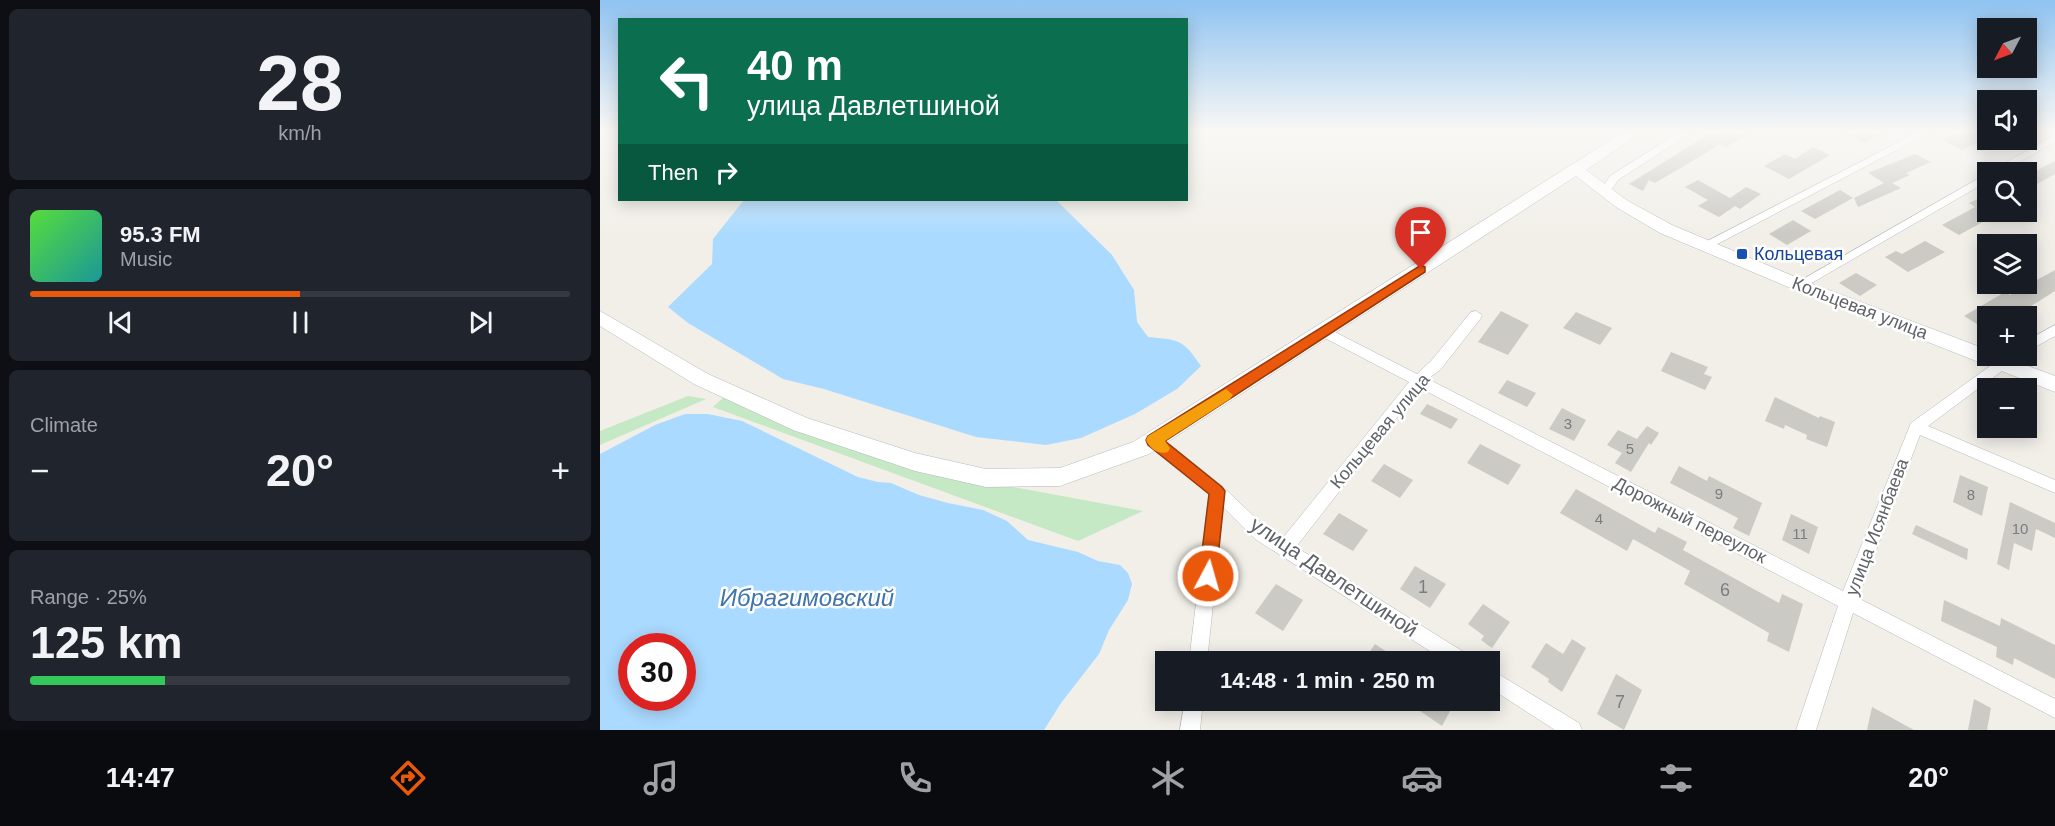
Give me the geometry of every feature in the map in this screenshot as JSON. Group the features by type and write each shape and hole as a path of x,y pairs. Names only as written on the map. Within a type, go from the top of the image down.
{"main road":[{"path":"600,317 701,379 800,424 915,462 986,478 1060,477 1114,459 1154,440 1582,165"},
{"name":"Кольцевая улица","path":"1576,169 1622,204 1666,229 1704,246 1799,285 1977,348"},
{"name":"Кольцевая улица","path":"2020,366 2055,384"}],"street":[{"path":"1606,190 1614,178 1635,165"},
{"path":"1704,246 1862,165"},
{"path":"1799,285 1977,182"},
{"name":"Кольцевая улица","path":"1285,548 1418,380 1436,365 1476,315"},
{"path":"2037,341 2055,330"},
{"name":"Дорожный переулок","path":"1323,332 2055,709"},
{"path":"1998,366 1916,427 2055,488"},
{"name":"улица Исянбаева","path":"1806,730 1848,601 1916,427"},
{"name":"улица Давлетшиной","path":"1154,440 1217,491 1261,534 1447,651"},
{"path":"1199,651 1217,491"},
{"path":"1500,684 1572,730"},
{"path":"1190,730 1193,711"}],"green space":[{"path":"688,396 706,399 600,445 600,431"},
{"path":"725,396 997,484 1143,511 1078,541 713,407"}],"water":[{"path":"743,201 1057,201 1112,255 1134,290 1137,322 1148,337 1179,342 1189,350 1201,366 1177,389 1135,414 1081,438 1046,445 976,437 824,389 783,379 688,323 668,307 712,264 713,239"},
{"name":"Ибрагимовский","path":"685,414 708,414 742,421 858,477 891,483 919,495 983,510 1007,521 1028,540 1078,552 1098,561 1120,565 1128,573 1132,584 1128,600 1109,630 1099,654 1061,703 1044,730 600,730 600,454 655,425"}],"building":[{"path":"1659,165 1685,165 1655,183 1649,180 1643,191 1629,184"},
{"path":"1766,165 1813,165 1789,179 1764,166"},
{"path":"1888,165 1924,165 1906,173 1910,175 1892,183 1901,188 1858,207 1854,198 1884,183 1868,173"},
{"path":"2047,165 2055,165 2055,174 2037,184 2037,170"},
{"path":"1698,180 1730,198 1746,187 1761,194 1740,209 1735,206 1719,217 1698,206 1708,200 1685,187"},
{"path":"1840,190 1853,198 1815,219 1801,211"},
{"path":"1977,199 1977,222 1983,222 1959,235 1942,225 1975,207 1969,203"},
{"path":"1793,220 1811,231 1787,245 1769,234"},
{"path":"1925,241 1945,252 1908,272 1885,257 1896,251 1902,254"},
{"path":"2055,270 2055,291 2031,306 1981,306 2002,294 2037,294 2037,280"},
{"path":"1856,273 1877,285 1860,296 1839,283"},
{"path":"1977,308 1977,324 1964,316"},
{"path":"1501,311 1529,325 1508,355 1478,342"},
{"path":"1576,312 1612,328 1600,345 1563,328"},
{"path":"1671,352 1708,367 1704,374 1712,377 1705,390 1661,371"},
{"path":"1507,380 1536,393 1527,407 1498,393"},
{"path":"1775,397 1819,418 1820,416 1835,422 1827,447 1806,439 1807,435 1785,425 1784,429 1765,421"},
{"path":"1427,404 1458,419 1451,429 1420,414"},
{"path":"1562,408 1586,420 1574,441 1549,429"},
{"path":"1647,426 1659,433 1651,445 1649,443 1631,472 1615,463 1622,453 1607,445 1618,430 1637,439"},
{"path":"1480,444 1521,465 1508,485 1467,463"},
{"path":"1384,464 1413,480 1400,498 1371,481"},
{"path":"1679,466 1707,481 1709,476 1762,503 1749,536 1733,528 1738,518 1670,483"},
{"path":"1960,475 1988,487 1982,516 1953,502"},
{"path":"1576,489 1655,533 1658,527 1687,542 1683,550 1779,603 1782,594 1803,604 1789,652 1767,641 1769,633 1684,584 1690,571 1633,539 1627,551 1560,513"},
{"path":"2010,502 2055,523 2055,538 2036,529 2032,551 2014,543 2009,570 1997,564"},
{"path":"1339,513 1368,530 1353,551 1323,534"},
{"path":"1791,514 1818,527 1809,554 1782,540"},
{"path":"1916,525 1968,549 1967,560 1912,534"},
{"path":"1415,566 1446,584 1430,608 1400,589"},
{"path":"1276,584 1303,600 1283,631 1255,613"},
{"path":"1944,600 2000,626 2001,618 2055,645 2055,679 2014,658 2013,665 1996,657 1997,647 1941,621"},
{"path":"1483,604 1510,622 1492,648 1481,640 1484,636 1468,624"},
{"path":"1572,639 1586,648 1562,692 1548,682 1549,679 1531,667 1546,643 1563,654"},
{"path":"1375,644 1386,651 1370,651"},
{"path":"1616,674 1642,690 1624,730 1597,714"},
{"path":"1974,699 1991,708 1987,730 1968,730"},
{"path":"1872,707 1914,730 1867,730"},
{"path":"1420,711 1450,711 1442,726"}],"slow traffic":[{"path":"1163,448 1154,440 1226,395"}],"place":[{"name":"Кольцевая","path":"1742,254"}],"route":[{"path":"1208,576 1217,491 1154,440 1421,269"}]}
